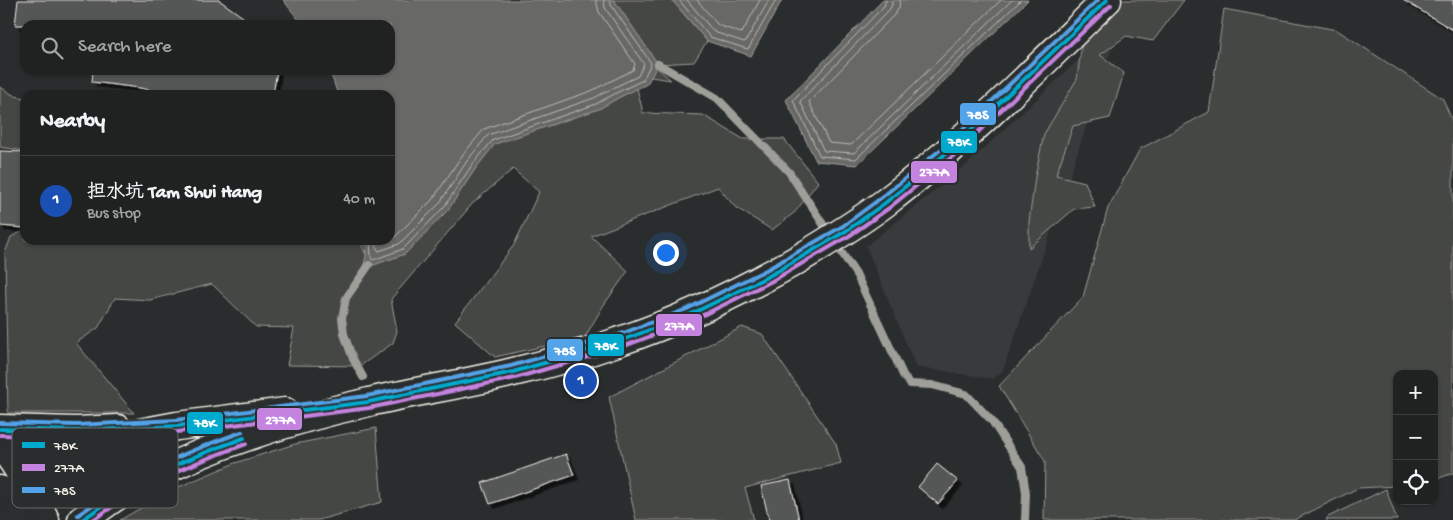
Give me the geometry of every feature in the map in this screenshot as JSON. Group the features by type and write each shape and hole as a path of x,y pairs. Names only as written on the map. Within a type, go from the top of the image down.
{"main road":[{"path":"178,464 221,446 286,424 368,402 513,372 620,341 689,315 762,279 846,231 885,203 949,151 1107,0"},
{"path":"166,428 368,402"},
{"path":"137,428 177,426"},
{"path":"0,444 8,454 12,473"},
{"path":"0,490 12,503"},
{"path":"82,520 100,508"},
{"path":"20,511 45,520"}],"shaded area":[{"path":"543,0 672,0 707,41 694,62 658,64 624,40 671,80 637,75 637,88 643,113 703,115 743,139 784,139 818,182 795,212 772,230 735,207 718,187 591,236 628,271 603,306 585,337 495,357 455,322 514,245 539,192 513,169 473,203 391,299 397,331 393,343 360,366 287,365 294,328 256,327 212,284 150,300 115,298 98,328 76,343 134,413 8,413 5,253 11,237 20,232 20,245 362,245 365,253 385,245 395,245 395,241 398,240"},
{"path":"1093,0 1184,0 1153,41 1126,36 1100,55 1124,73 1110,118 1073,126 1056,175 1085,182 1095,207 1074,209 1029,248 1029,222 1035,177 1044,134 1077,79 1083,34"},
{"path":"1224,9 1337,30 1443,99 1453,123 1453,473 1438,479 1438,370 1393,370 1393,486 1358,488 1294,520 1044,520 1045,461 999,386 1083,297 1108,208 1140,149 1209,112"},
{"path":"1121,20 1058,212 1003,370 993,379 916,367 866,246 965,166"},
{"path":"0,87 20,97 20,150 0,147"},
{"path":"742,327 762,334 836,444 841,463 745,488 754,520 636,520 609,397"},
{"path":"376,428 382,502 319,520 120,520 141,508 178,508 178,487 235,463 295,444"},
{"path":"1386,489 1397,520 1326,520 1328,517"}],"water":[{"path":"283,0 614,0 658,64 647,84 599,109 495,144 476,168 448,210 405,254 374,265 364,264 366,257 365,245 395,245 395,90 336,90 330,75 395,75 395,20 299,20"},
{"path":"672,0 782,0 751,56 707,41"},
{"path":"883,0 1028,0 857,165 816,161 786,100"}],"building":[{"path":"18,0 219,0 247,20 20,20 20,25 15,25"},
{"path":"1403,0 1453,0 1453,30"},
{"path":"93,75 276,75 274,90 150,90 92,82"},
{"path":"0,151 20,152 20,228 0,226"},
{"path":"566,454 574,475 490,504 482,483"},
{"path":"937,464 958,481 938,504 918,487"},
{"path":"790,480 799,520 769,520 761,486"}],"waterway":[{"path":"658,64 717,98 789,172 857,276 904,377 910,384 932,385 966,394 992,421 1022,467 1026,493 1025,520"},
{"path":"363,377 353,359 344,334 342,318 346,298 369,265"}],"transit line":[{"name":"78S","path":"0,423 77,425 176,420 367,396 511,366 618,335 687,309 766,270 843,226 881,198 945,146 1098,0"},
{"name":"78K","path":"137,428 177,426 368,402 513,372 620,341 689,315 769,276 846,231 885,203 949,151 1107,0"},
{"name":"277A","path":"178,432 369,408 515,378 622,347 691,321 772,281 849,236 889,208 953,156 1111,5"},
{"name":"78K","path":"0,429 12,429"},
{"name":"78S","path":"178,457 242,432"},
{"name":"277A","path":"0,435 12,435"},
{"name":"78K","path":"178,464 244,438"},
{"name":"277A","path":"178,471 246,444"},
{"name":"78S","path":"78,515 88,508"},
{"name":"78K","path":"82,520 99,508"},
{"name":"277A","path":"93,520 111,508"}],"place":[{"name":"担水坑 Tam Shui Hang","path":"581,381"}]}
